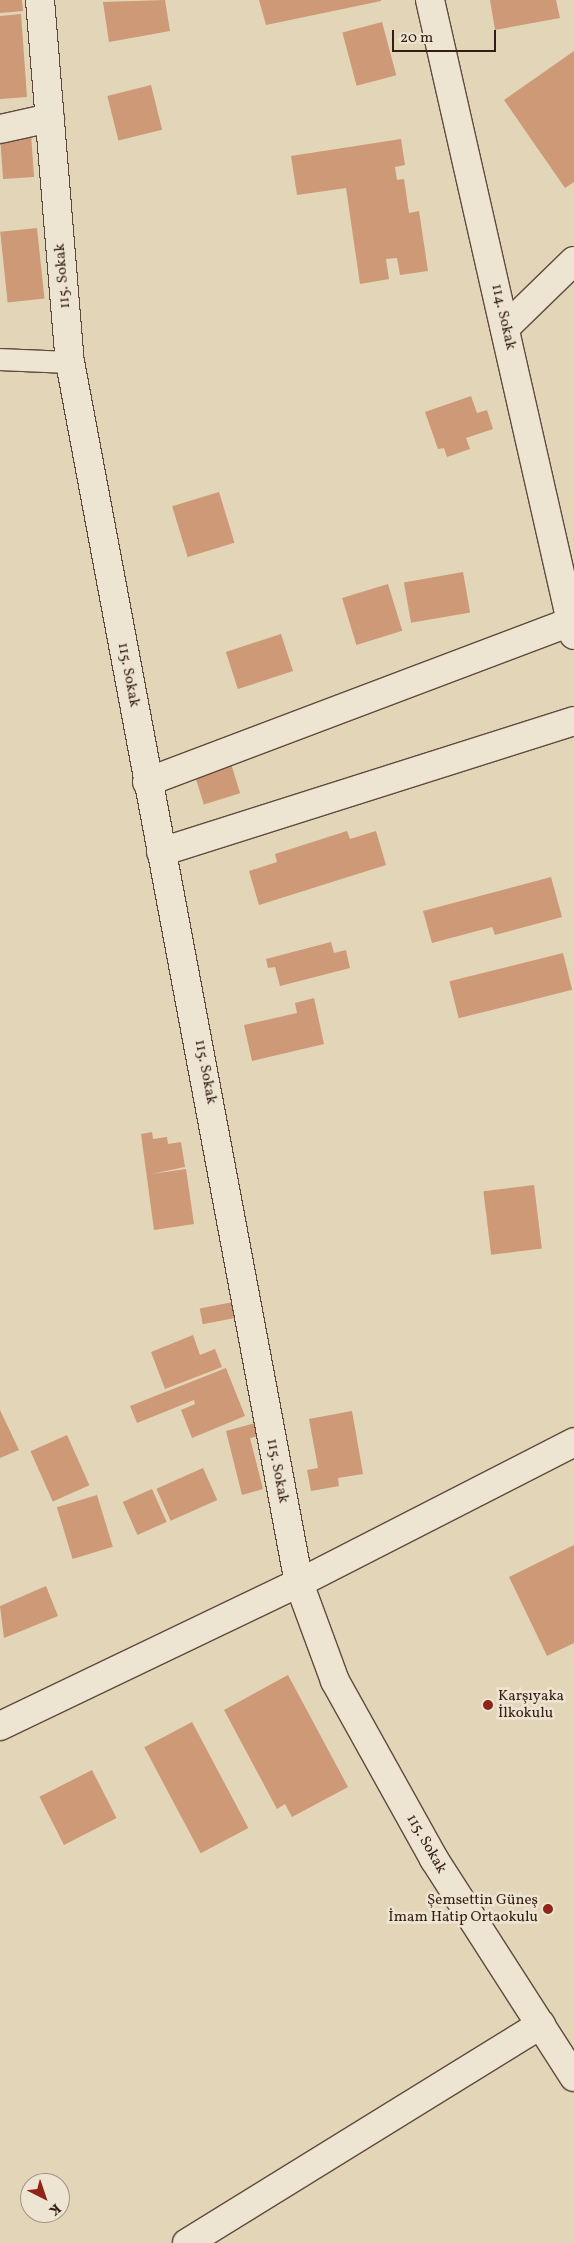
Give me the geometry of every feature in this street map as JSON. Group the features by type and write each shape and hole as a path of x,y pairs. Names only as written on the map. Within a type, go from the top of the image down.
{"street":[{"name":"115. Sokak","path":"40,0 70,362 147,782 299,1583 335,1681 434,1859 541,2024 566,2047 574,2077"},
{"name":"114. Sokak","path":"430,0 573,628"},
{"path":"0,129 50,118"},
{"path":"506,328 574,261"},
{"path":"147,782 573,628"},
{"path":"161,852 574,721"},
{"path":"0,1726 299,1583 574,1442"},
{"path":"187,2243 541,2024"}],"lane":[{"path":"0,359 70,362"}],"building":[{"path":"0,0 22,0 23,11 0,13"},
{"path":"165,0 170,31 109,42 103,2"},
{"path":"259,0 381,0 381,1 266,25"},
{"path":"490,0 556,0 560,18 495,30"},
{"path":"21,14 27,97 0,99 0,16"},
{"path":"382,22 396,75 357,86 342,33"},
{"path":"574,51 574,182 565,188 504,100"},
{"path":"151,85 162,130 118,141 107,96"},
{"path":"31,134 34,177 3,179 0,136"},
{"path":"401,139 405,165 395,167 397,180 404,179 409,213 419,211 428,271 400,275 397,258 386,259 389,279 360,284 346,188 297,195 291,156"},
{"path":"37,228 44,299 8,302 0,232"},
{"path":"471,396 477,413 487,410 493,429 466,438 470,449 447,457 444,448 438,449 425,412"},
{"path":"219,492 234,543 188,557 172,506"},
{"path":"463,572 470,612 411,623 404,582"},
{"path":"388,584 402,631 356,645 342,598"},
{"path":"281,634 293,671 238,689 226,652"},
{"path":"229,757 240,793 204,804 193,768"},
{"path":"347,831 350,839 376,831 386,865 259,905 249,871 277,862 275,854"},
{"path":"551,877 562,917 495,935 492,927 432,943 423,911"},
{"path":"331,942 334,953 346,950 350,968 280,986 275,967 268,968 266,959"},
{"path":"563,953 572,990 459,1018 449,981"},
{"path":"314,998 324,1044 252,1061 244,1025 297,1013 295,1003"},
{"path":"152,1132 153,1139 167,1137 168,1144 181,1142 185,1167 151,1174 186,1169 194,1224 154,1230 141,1134"},
{"path":"534,1185 542,1249 491,1255 483,1191"},
{"path":"238,1301 241,1317 203,1324 200,1308"},
{"path":"193,1335 200,1355 215,1349 222,1367 165,1389 151,1352"},
{"path":"226,1368 245,1416 192,1438 181,1410 195,1404 194,1400 137,1423 130,1406"},
{"path":"0,1410 19,1450 0,1458"},
{"path":"352,1411 363,1474 338,1478 339,1486 311,1491 307,1470 318,1468 309,1419"},
{"path":"259,1422 262,1435 250,1438 263,1489 242,1495 226,1431"},
{"path":"67,1435 89,1485 53,1502 30,1451"},
{"path":"203,1468 217,1500 171,1521 156,1489"},
{"path":"152,1489 167,1522 137,1535 123,1502"},
{"path":"97,1495 113,1547 73,1559 57,1507"},
{"path":"574,1545 574,1643 547,1656 509,1577"},
{"path":"46,1586 58,1616 4,1638 0,1606"},
{"path":"288,1675 348,1787 292,1817 285,1804 277,1809 224,1710"},
{"path":"192,1722 248,1828 201,1853 144,1747"},
{"path":"92,1770 117,1818 64,1845 39,1797"}],"place":[{"name":"Karşıyaka İlkokulu","path":"488,1705"},
{"name":"Şemsettin Güneş İmam Hatip Ortaokulu","path":"548,1909"}]}
